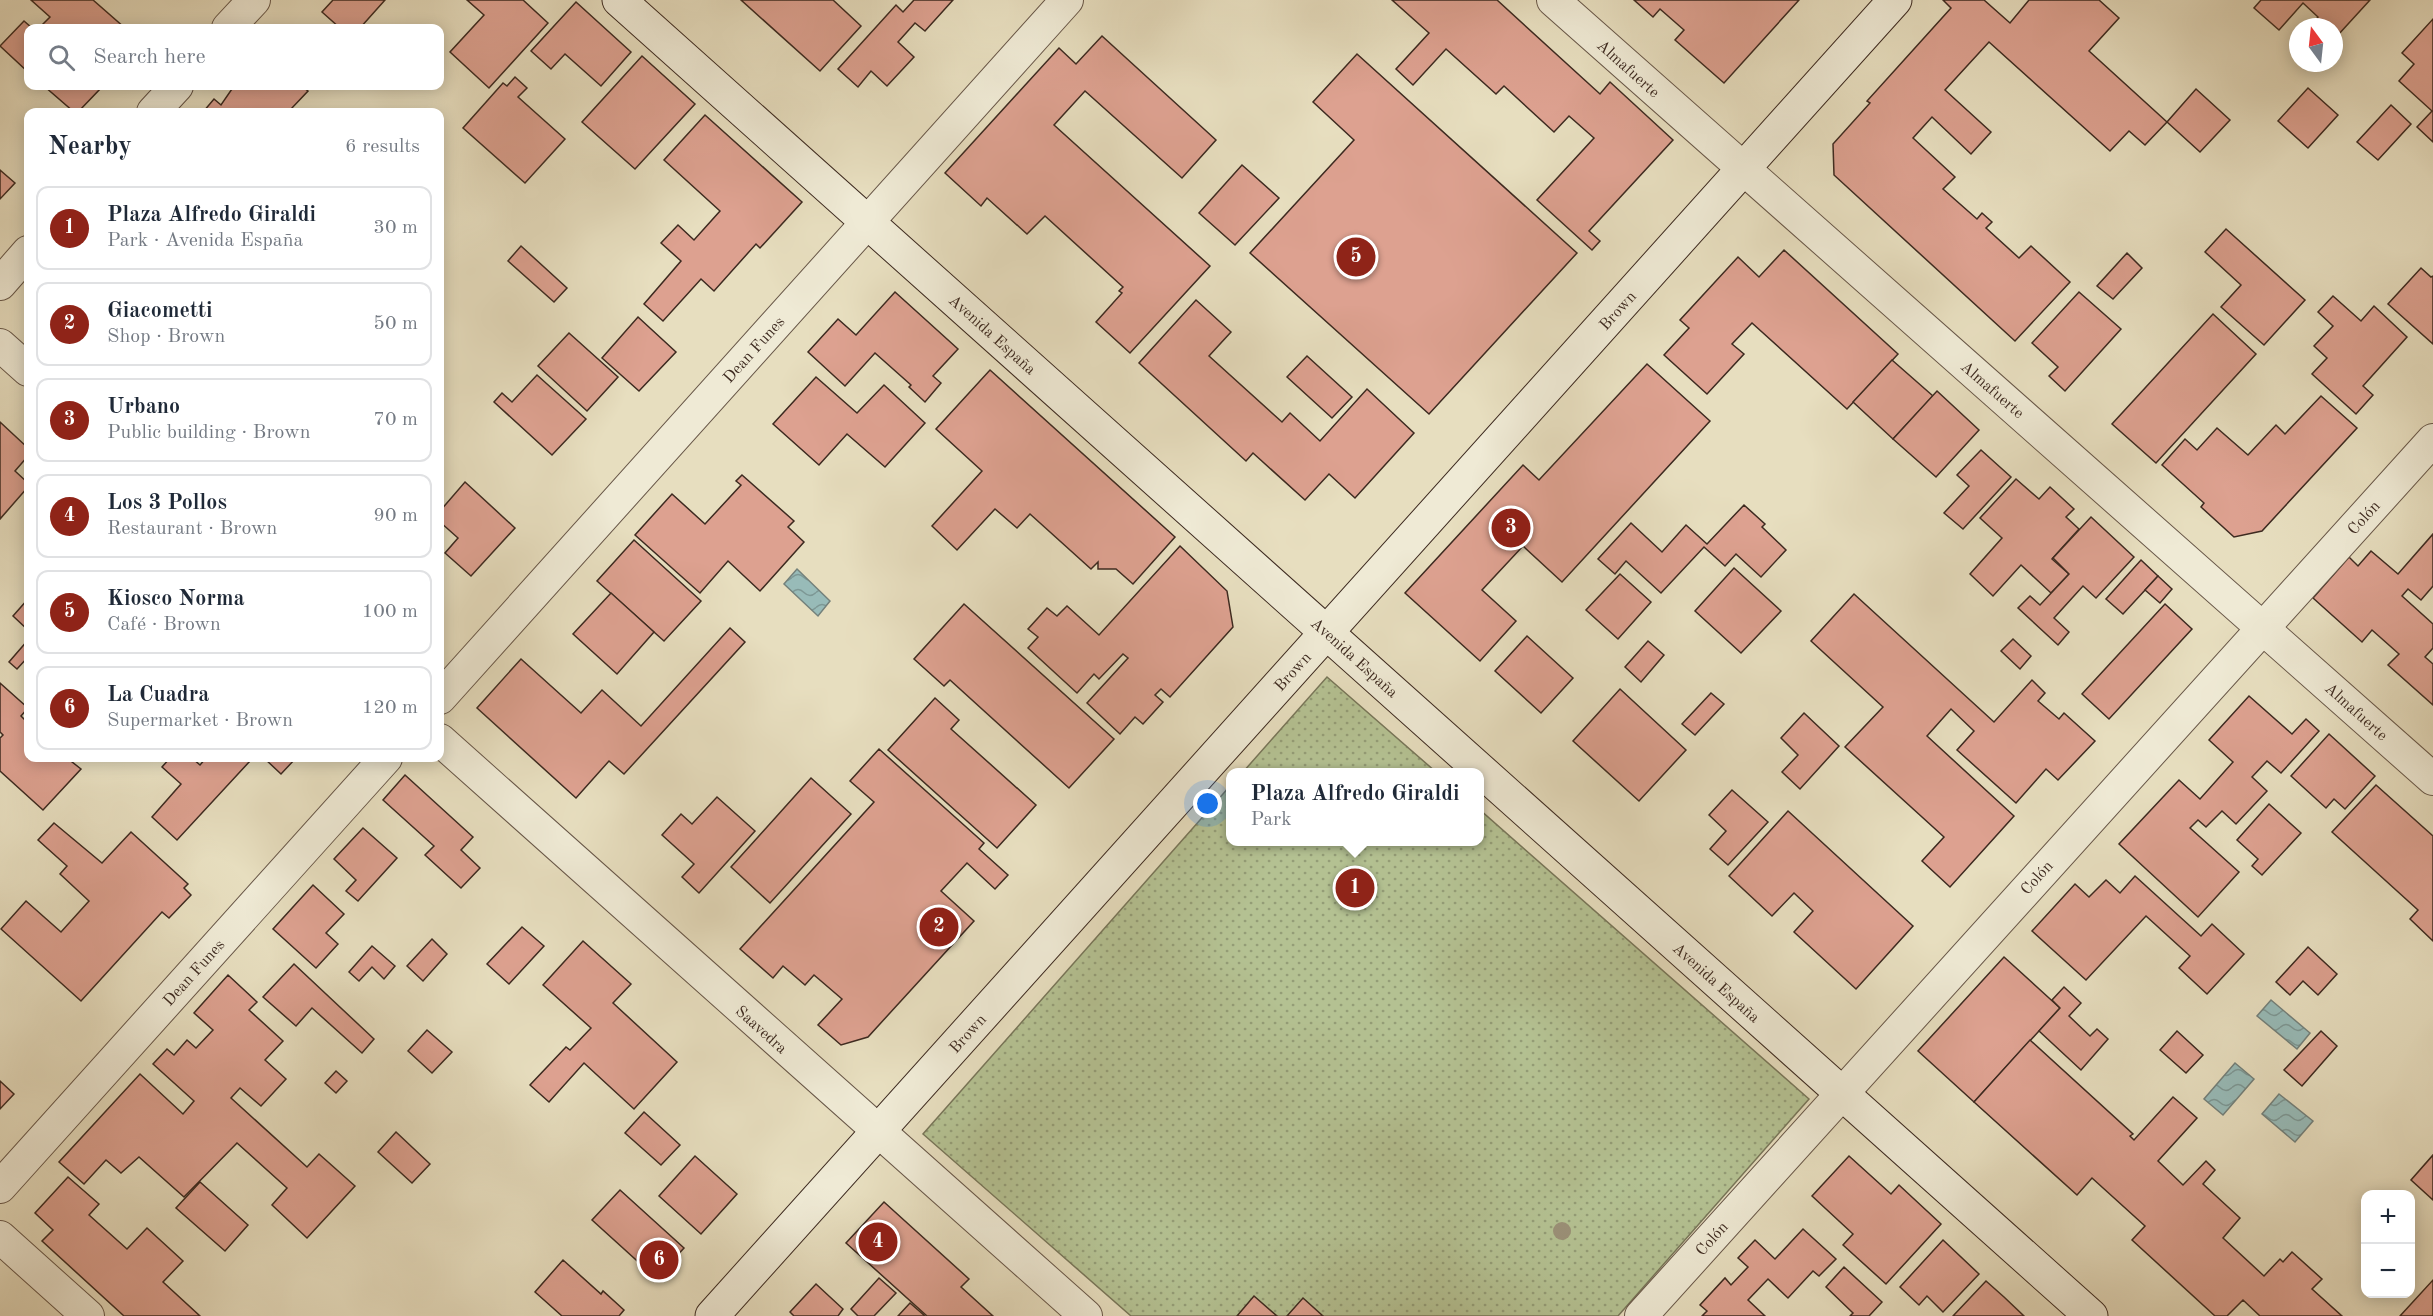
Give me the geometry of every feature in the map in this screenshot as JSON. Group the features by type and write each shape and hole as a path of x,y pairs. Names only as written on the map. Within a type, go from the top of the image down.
{"main road":[{"name":"Avenida España","path":"619,0 1479,768"},
{"name":"Brown","path":"712,1316 1895,0"},
{"name":"Avenida España","path":"1484,773 2091,1316"}],"street":[{"path":"232,24 254,0"},
{"name":"Dean Funes","path":"444,694 1067,0"},
{"name":"Almafuerte","path":"1553,0 1743,170 2263,626 2433,779"},
{"path":"157,108 173,90"},
{"path":"0,284 24,257"},
{"path":"0,345 24,366"},
{"name":"Colón","path":"1641,1316 2433,440"},
{"name":"Saavedra","path":"444,744 1086,1316"},
{"name":"Dean Funes","path":"0,1187 382,762"},
{"path":"0,1237 88,1316"}],"green space":[{"path":"1327,677 1431,768 1247,768"},
{"path":"1226,791 1226,846 1484,846 1484,814 1809,1099 1618,1316 1131,1316 923,1134"}],"water":[{"path":"797,569 830,601 818,616 784,584"},
{"path":"2271,1000 2310,1033 2297,1049 2257,1016"},
{"path":"2235,1063 2254,1079 2223,1115 2204,1099"},
{"path":"2279,1094 2313,1121 2295,1142 2262,1114"}],"building":[{"path":"31,0 93,0 120,24 43,24 50,17"},
{"path":"333,0 385,0 364,24 336,24 322,12"},
{"path":"467,0 523,0 548,23 489,88 450,52 484,15"},
{"path":"741,0 833,0 861,26 820,71"},
{"path":"914,0 953,0 925,31 915,23 898,42 914,57 887,86 871,71 858,87 838,69 896,5 903,12"},
{"path":"1392,0 1497,0 1600,94 1610,82 1673,140 1589,231 1600,241 1592,250 1537,200 1594,138 1569,116 1554,132 1504,86 1496,94 1446,49 1413,85 1396,69 1429,33"},
{"path":"1634,0 1799,0 1724,83 1675,40 1684,30 1660,9 1653,17"},
{"path":"1943,0 1984,0 2010,23 2029,0 2099,0 2119,18 2089,51 2167,122 2145,145 2129,131 2110,151 1989,42 1945,90 1991,132 1971,154 1932,117 1913,138 1955,177 1943,189 1977,219 1982,213 1992,222 1986,228 2019,258 2031,246 2070,282 2015,341 1834,175 1833,144 1870,103 1867,101 1951,8"},
{"path":"2261,0 2370,0 2343,30 2343,18 2317,18 2303,3 2279,30 2254,8"},
{"path":"576,2 631,52 601,86 565,54 551,69 531,51"},
{"path":"2433,19 2433,142 2417,127 2432,111 2399,81 2414,64 2402,53"},
{"path":"24,21 27,24 24,24 24,68 0,46"},
{"path":"1102,36 1216,140 1182,178 1085,91 1054,125 1210,266 1130,353 1096,322 1122,293 1119,291 1123,287 1045,216 1027,234 987,198 981,206 945,173 1059,48 1076,64"},
{"path":"1357,54 1577,253 1429,414 1250,253 1354,140 1313,102"},
{"path":"642,56 695,104 635,169 582,122"},
{"path":"515,77 527,88 518,97 565,139 525,183 463,128 503,83 507,86"},
{"path":"2308,88 2338,115 2308,148 2278,121"},
{"path":"2196,89 2230,120 2200,152 2167,122"},
{"path":"49,90 99,90 82,108 69,108"},
{"path":"231,90 308,91 292,108 206,108 214,99 221,105"},
{"path":"2391,105 2411,124 2378,160 2357,142"},
{"path":"705,115 802,202 760,248 756,244 714,291 701,279 663,321 644,304 681,261 661,243 678,225 694,240 720,211 664,160"},
{"path":"1242,165 1279,198 1235,245 1199,213"},
{"path":"0,170 15,183 0,199"},
{"path":"2226,229 2305,300 2264,345 2221,307 2241,285 2205,252"},
{"path":"521,246 567,288 554,302 508,261"},
{"path":"1784,250 1898,354 1847,409 1752,323 1732,344 1744,354 1707,394 1664,355 1689,328 1680,320 1738,257 1759,277"},
{"path":"2127,253 2142,268 2113,299 2097,286"},
{"path":"2421,268 2431,277 2433,276 2433,344 2388,304"},
{"path":"895,292 958,349 933,376 941,383 925,402 909,387 911,385 875,353 845,386 808,352 838,319 856,335"},
{"path":"2079,292 2121,329 2065,391 2049,376 2058,367 2032,343"},
{"path":"2333,296 2361,321 2374,306 2407,337 2363,386 2373,395 2356,414 2312,374 2327,358 2314,346 2333,326 2318,312"},
{"path":"1196,300 1231,332 1209,356 1282,422 1290,413 1320,441 1367,389 1414,433 1355,498 1329,474 1305,500 1253,453 1246,461 1139,363"},
{"path":"2213,314 2256,354 2156,463 2112,424"},
{"path":"638,317 676,352 639,391 602,358"},
{"path":"569,333 618,377 587,411 538,366"},
{"path":"1307,356 1352,397 1332,418 1287,377"},
{"path":"1892,360 1933,396 1893,439 1853,402"},
{"path":"1647,364 1710,421 1562,582 1523,546 1482,590 1516,621 1480,661 1405,593 1523,465 1539,480"},
{"path":"990,370 1175,537 1133,584 1116,569 1098,569 1098,562 1091,569 1030,514 1017,528 995,509 957,550 932,526 982,471 936,429"},
{"path":"537,375 586,419 552,455 494,402 502,393 512,402"},
{"path":"816,377 857,413 884,385 925,423 885,467 847,434 819,465 773,424"},
{"path":"1937,391 1979,430 1936,477 1893,439"},
{"path":"2321,396 2357,428 2262,531 2234,537 2201,507 2204,503 2162,465 2185,439 2197,450 2217,428 2248,455 2276,425 2285,434"},
{"path":"0,422 24,444 24,461 15,471 24,479 24,492 0,519"},
{"path":"1981,450 2011,477 1963,529 1944,513 1969,486 1957,475"},
{"path":"742,475 794,521 788,527 804,542 760,591 728,561 700,593 635,535 672,494 705,524 741,485 736,481"},
{"path":"2016,479 2039,499 2050,487 2074,509 2066,517 2079,529 2052,559 2069,574 2051,593 2021,565 1993,596 1970,574 2002,538 1980,518"},
{"path":"465,482 515,528 471,576 445,553 458,538 444,526 444,506"},
{"path":"1744,505 1765,524 1762,527 1786,550 1761,577 1736,554 1725,566 1704,547 1661,593 1626,561 1615,574 1598,559 1631,523 1662,552 1686,525 1707,544"},
{"path":"2091,517 2134,557 2096,598 2083,586 2054,618 2069,632 2058,645 2018,608 2030,596 2040,605 2069,574 2053,558"},
{"path":"2433,534 2433,586 2421,600 2408,589 2402,596 2433,624 2433,648 2425,657 2433,664 2433,705 2388,665 2399,654 2372,630 2362,642 2313,598 2349,557 2358,566 2371,551 2398,574"},
{"path":"634,540 701,601 664,641 597,581"},
{"path":"1180,546 1227,591 1233,627 1170,697 1161,689 1155,695 1163,702 1143,724 1135,717 1120,734 1087,703 1128,658 1123,654 1099,679 1094,674 1077,693 1028,648 1038,637 1028,629 1047,608 1057,616 1067,606 1099,635"},
{"path":"2141,560 2158,576 2123,614 2106,599"},
{"path":"1734,568 1781,611 1741,653 1695,611"},
{"path":"1620,574 1651,602 1618,639 1586,610"},
{"path":"2158,576 2172,589 2160,603 2145,590"},
{"path":"611,593 654,632 617,674 573,634"},
{"path":"1854,594 1994,722 2032,680 2045,693 2038,701 2059,719 2064,713 2095,741 2058,780 2046,769 2016,803 1957,750 1974,731 1951,709 1927,736 2014,816 1950,887 1922,861 1944,837 1845,747 1883,707 1811,641"},
{"path":"24,604 24,626 13,616"},
{"path":"964,604 1114,739 1069,788 950,680 944,686 914,659"},
{"path":"2165,604 2192,629 2109,719 2082,694"},
{"path":"730,628 745,642 624,774 609,761 576,798 477,708 521,659 581,713 602,690 641,726"},
{"path":"1527,636 1573,678 1541,713 1495,671"},
{"path":"2013,639 2031,656 2020,669 2001,651"},
{"path":"1648,641 1664,655 1641,682 1625,667"},
{"path":"24,645 24,661 17,669 9,662"},
{"path":"0,683 24,704 24,713 21,716 24,719 24,762 72,762 81,769 43,810 0,771 0,738 3,735 0,732"},
{"path":"1620,689 1686,750 1639,801 1573,741"},
{"path":"1711,693 1724,704 1695,735 1682,724"},
{"path":"2249,696 2292,734 2306,719 2319,731 2281,773 2267,761 2252,777 2267,791 2236,824 2222,811 2206,827 2198,820 2190,828 2239,872 2198,917 2119,844 2179,780 2200,799 2233,762 2209,740"},
{"path":"935,698 959,720 951,729 1036,805 997,848 888,750"},
{"path":"1804,713 1839,746 1800,789 1782,772 1798,755 1781,738"},
{"path":"2329,734 2375,776 2345,809 2334,799 2326,808 2291,776"},
{"path":"879,749 984,843 979,849 1008,875 995,889 967,863 941,891 974,921 868,1037 841,1045 818,1025 842,999 814,975 805,985 783,966 773,978 740,949 874,802 850,781"},
{"path":"166,762 197,762 200,765 203,762 249,762 177,840 152,817 181,784 162,767"},
{"path":"268,762 292,762 281,774"},
{"path":"405,775 473,837 461,850 480,868 461,888 425,855 434,846 383,800"},
{"path":"811,778 851,814 770,903 731,867"},
{"path":"2376,785 2433,836 2433,941 2410,919 2418,910 2332,832"},
{"path":"1732,790 1768,822 1728,865 1710,849 1726,831 1709,815"},
{"path":"717,797 755,831 699,893 682,877 694,864 662,835 681,814 692,824"},
{"path":"2269,804 2301,833 2262,875 2252,866 2258,859 2237,840"},
{"path":"1788,811 1913,926 1856,989 1794,932 1813,911 1794,893 1772,916 1729,876"},
{"path":"54,823 102,863 131,832 188,884 184,888 191,895 169,918 162,912 81,1001 1,929 26,901 61,932 89,901 60,874 67,866 38,840"},
{"path":"363,828 397,858 358,901 346,891 356,880 334,859"},
{"path":"2135,876 2201,936 2212,924 2244,954 2207,994 2179,968 2190,956 2146,916 2086,980 2032,931 2075,884 2089,897 2106,880 2120,893"},
{"path":"313,885 344,914 326,933 338,944 316,968 273,929"},
{"path":"522,927 544,946 509,984 487,964"},
{"path":"432,939 447,954 423,981 407,966"},
{"path":"583,941 631,984 613,1003 677,1062 634,1109 584,1063 549,1102 530,1085 566,1047 570,1050 591,1028 543,985"},
{"path":"372,946 395,966 384,979 372,967 359,981 349,972"},
{"path":"2308,947 2337,974 2318,995 2303,981 2290,995 2276,982"},
{"path":"2004,957 2060,1008 1974,1102 1918,1051"},
{"path":"294,964 374,1039 362,1053 312,1008 296,1026 263,997"},
{"path":"228,975 257,1002 249,1010 283,1041 265,1060 286,1079 261,1106 240,1088 231,1098 307,1167 319,1154 355,1186 307,1238 272,1205 287,1188 237,1143 184,1197 139,1157 121,1173 106,1160 84,1184 59,1162 140,1074 183,1114 194,1101 153,1064 167,1049 174,1055 187,1040 196,1048 213,1030 194,1013"},
{"path":"2064,987 2081,1003 2069,1016 2090,1036 2097,1029 2108,1039 2081,1070 2039,1031 2060,1008 2052,1000"},
{"path":"427,1030 452,1052 432,1073 408,1051"},
{"path":"2177,1031 2203,1055 2186,1073 2160,1050"},
{"path":"2321,1031 2337,1046 2302,1086 2284,1070"},
{"path":"2030,1040 2133,1134 2130,1136 2134,1140 2173,1097 2197,1118 2158,1161 2183,1185 2206,1161 2215,1170 2203,1184 2240,1218 2223,1238 2264,1276 2280,1259 2283,1262 2292,1252 2322,1279 2312,1289 2342,1316 2260,1316 2243,1300 2227,1316 2215,1316 2132,1240 2145,1226 2092,1178 2077,1195 1974,1102"},
{"path":"336,1071 347,1081 336,1093 325,1083"},
{"path":"0,1081 14,1094 0,1109"},
{"path":"644,1112 680,1145 661,1165 625,1133"},
{"path":"396,1132 430,1164 412,1183 378,1152"},
{"path":"2433,1155 2433,1200 2411,1180"},
{"path":"695,1156 737,1194 701,1234 659,1196"},
{"path":"1849,1156 1891,1194 1899,1185 1941,1224 1886,1284 1843,1245 1853,1234 1812,1196"},
{"path":"68,1177 99,1204 89,1215 127,1249 147,1228 183,1261 163,1282 200,1316 124,1316 42,1241 53,1230 35,1213"},
{"path":"200,1182 248,1225 225,1251 176,1208"},
{"path":"620,1190 684,1248 656,1278 592,1220"},
{"path":"884,1202 969,1279 961,1287 993,1316 927,1316 846,1243"},
{"path":"1803,1229 1836,1259 1819,1276 1813,1271 1788,1298 1768,1279 1748,1300 1765,1316 1702,1316 1707,1311 1700,1305 1725,1278 1731,1285 1748,1267 1738,1258 1755,1240 1775,1259"},
{"path":"1943,1240 1979,1274 1943,1312 1927,1296 1919,1305 1900,1287"},
{"path":"563,1260 601,1294 603,1291 624,1310 619,1316 562,1316 535,1292"},
{"path":"1844,1267 1882,1302 1869,1316 1850,1316 1853,1313 1826,1287"},
{"path":"879,1278 896,1293 874,1316 858,1316 851,1309"},
{"path":"2433,1280 2433,1316 2400,1316"},
{"path":"1986,1281 2004,1297 2024,1316 1953,1316"},
{"path":"816,1284 843,1309 838,1316 794,1316 790,1312"},
{"path":"1254,1296 1277,1316 1237,1316"},
{"path":"1303,1298 1323,1316 1287,1316"},
{"path":"910,1303 925,1316 898,1316"}],"place":[{"name":"Kiosco Norma","path":"1356,257"},
{"name":"Urbano","path":"1511,528"},
{"name":"Plaza Alfredo Giraldi","path":"1355,888"},
{"name":"Giacometti","path":"939,927"},
{"name":"Los 3 Pollos","path":"878,1242"},
{"name":"La Cuadra","path":"659,1260"}]}
